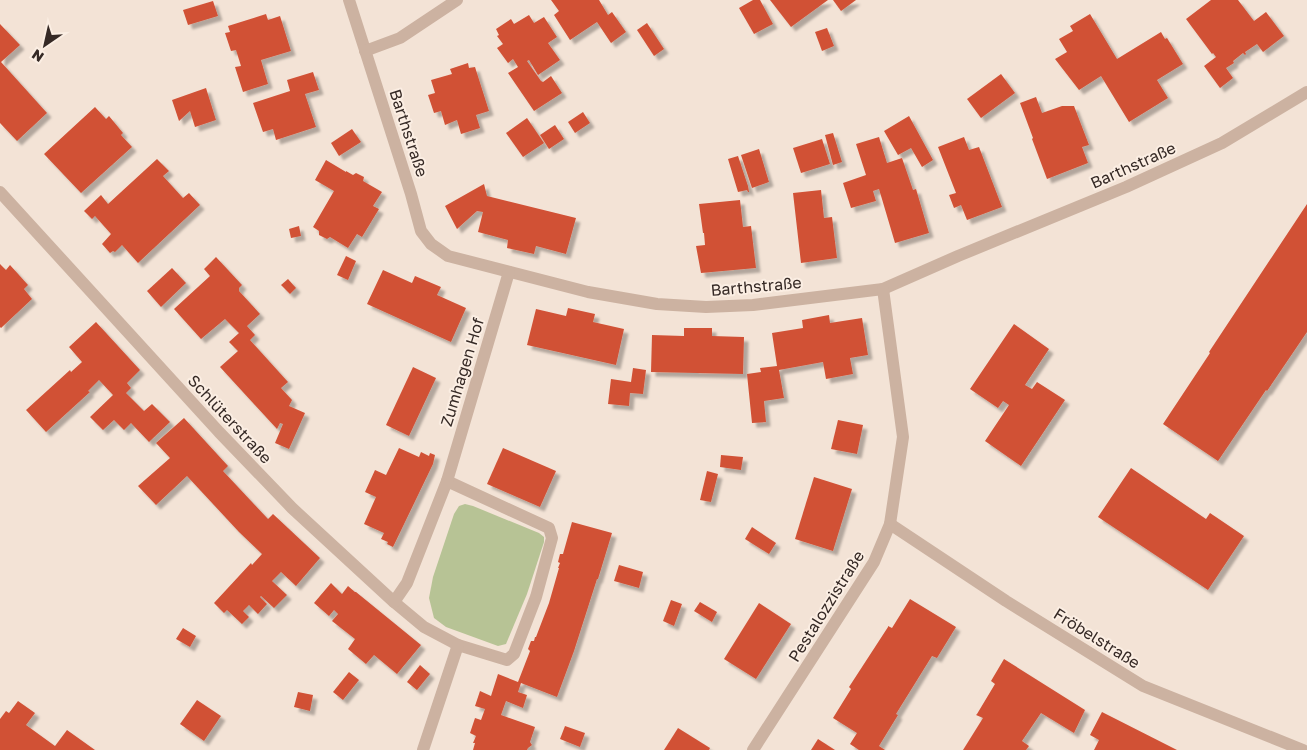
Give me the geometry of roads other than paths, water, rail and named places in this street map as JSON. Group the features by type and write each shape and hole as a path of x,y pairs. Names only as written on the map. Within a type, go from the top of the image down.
{"street":[{"name":"Barthstraße","path":"349,0 421,230 430,244 448,256 588,292 657,304 706,307 753,305 883,289 1126,187 1214,147 1307,92"},
{"path":"365,51 400,38 457,0"},
{"name":"Schlüterstraße","path":"0,192 219,432 286,502 394,602 424,627 458,645"},
{"name":"Zumhagen Hof","path":"394,602 407,583 447,481 509,272"},
{"name":"Pestalozzistraße","path":"753,750 874,562 890,524 903,437 883,289"},
{"path":"423,750 458,645 507,660 514,654 536,597 552,538 549,528 447,481"},
{"name":"Fröbelstraße","path":"890,524 1006,601 1143,686 1303,750"}]}
